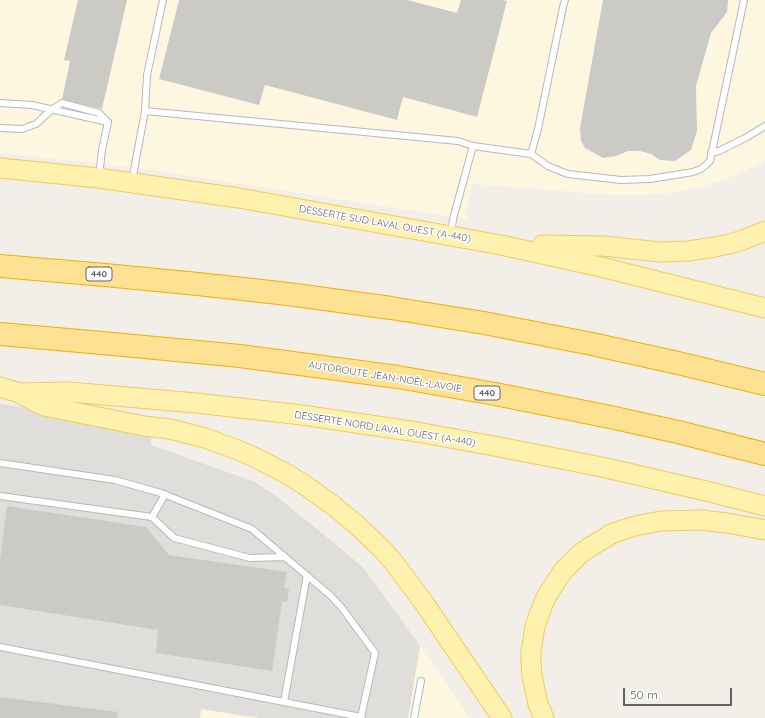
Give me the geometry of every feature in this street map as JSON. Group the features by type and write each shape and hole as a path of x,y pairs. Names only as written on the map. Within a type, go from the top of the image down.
{"highway":[{"name":"440","path":"0,266 198,284 391,308 484,323 592,344 686,364 765,384"},
{"name":"AUTOROUTE JEAN-NOËL-LAVOIE","path":"0,334 240,356 398,377 495,394 610,417 765,454"},
{"path":"0,341 59,339"}],"main road":[{"name":"DESSERTE SUD LAVAL OUEST (A-440)","path":"0,168 132,182 253,200 501,245 640,276 765,308"},
{"path":"501,245 603,246 643,251 674,252 715,248 765,231"},
{"name":"DESSERTE NORD LAVAL OUEST (A-440)","path":"0,387 20,393 69,392 128,396 342,421 573,461 673,483 765,506"},
{"path":"20,393 44,406 144,426 170,429 205,438 254,457 289,475 306,486 334,506 359,527 395,564 424,603 502,718"},
{"path":"544,718 538,704 532,676 531,652 535,626 549,592 563,571 580,554 614,533 635,526 661,521 701,520 765,530"}],"lane":[{"path":"132,182 145,111 148,75 163,0"},
{"path":"531,154 538,129 565,0"},
{"path":"145,111 458,141 473,146 531,154 548,166 568,174 621,180 650,179 693,172 701,169 710,161 744,0"},
{"path":"0,103 32,105 108,122 98,178"},
{"path":"0,128 22,129 36,124 52,110"},
{"path":"711,153 719,151 748,137 765,126"},
{"path":"451,236 453,219 473,146"},
{"path":"0,463 115,480 166,494 252,529 331,596 342,608 375,653 361,717 0,647"},
{"path":"152,517 166,494"},
{"path":"0,496 152,517 174,538 250,558 285,557"},
{"path":"284,702 307,575"},
{"path":"414,718 421,681"}],"shaded area":[{"path":"0,0 765,0 765,160 756,166 731,177 702,187 677,192 647,195 612,195 472,184 466,215 472,220 137,168 0,153"},
{"path":"0,404 42,410 151,433 151,445 255,482 280,499 363,567 420,646 408,718 260,718 201,709 200,718 0,718"},
{"path":"420,646 470,718 408,718"},
{"path":"201,709 260,718 200,718"}],"building":[{"path":"78,0 127,0 102,109 62,100 70,61 64,60"},
{"path":"179,0 407,0 457,13 461,0 507,1 477,117 403,97 397,120 265,85 259,105 159,79"},
{"path":"603,0 728,0 727,12 711,33 696,86 697,131 691,150 675,161 660,160 651,154 640,151 628,151 616,156 603,158 585,148 581,141 580,128"},
{"path":"7,506 146,527 169,555 287,572 284,588 289,589 287,602 282,601 272,671 156,653 158,630 0,605 0,560"},
{"path":"0,697 118,712 117,718 0,718"}]}
